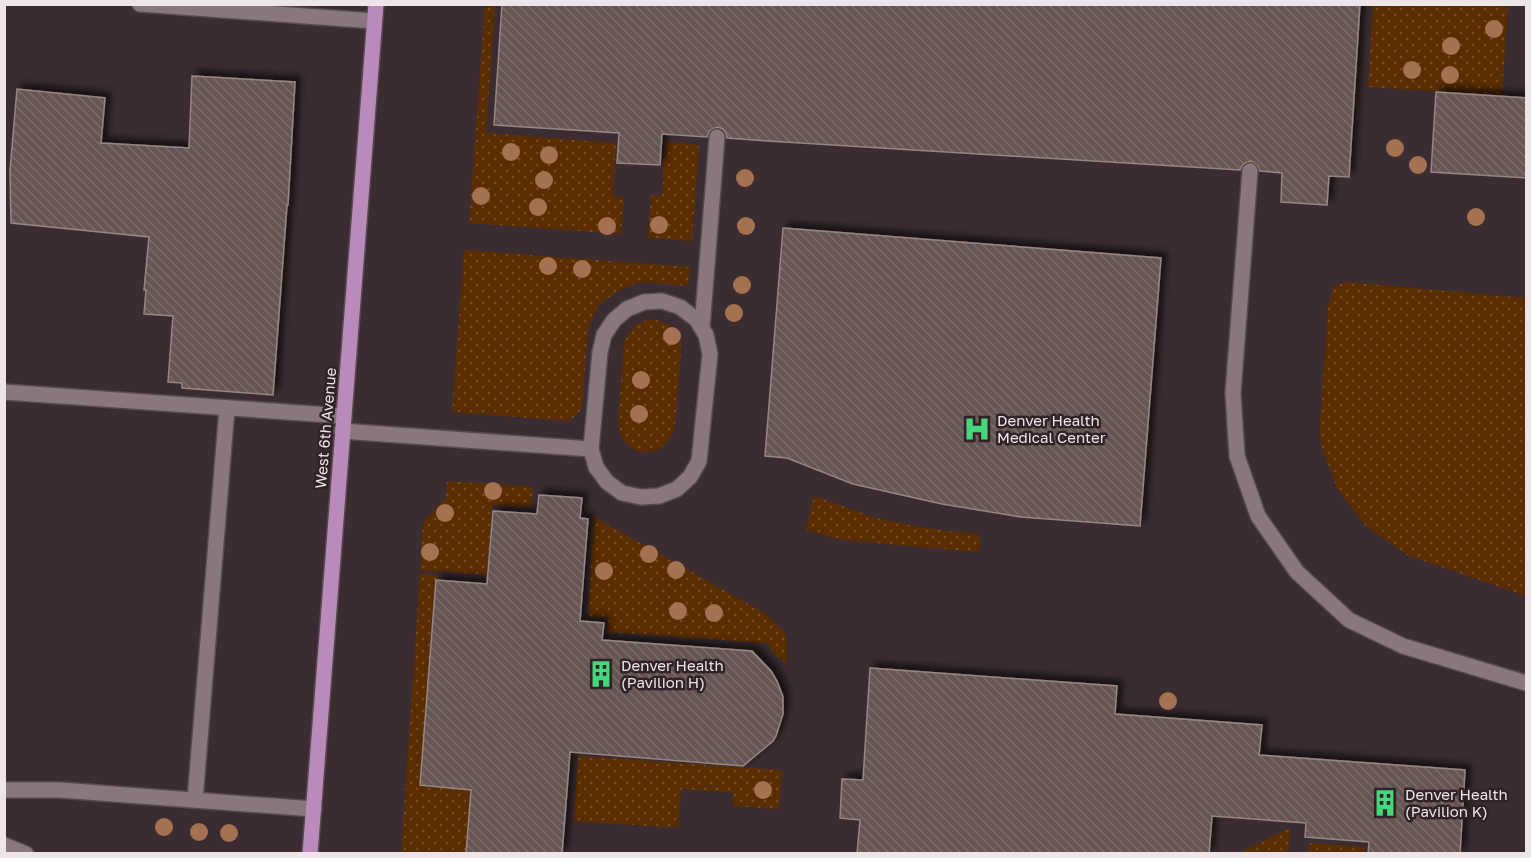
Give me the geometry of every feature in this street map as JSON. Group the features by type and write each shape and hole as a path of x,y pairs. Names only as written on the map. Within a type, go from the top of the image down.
{"main road":[{"name":"West 6th Avenue","path":"310,854 376,4"}],"street":[{"path":"140,4 374,21"},
{"path":"702,328 717,137"},
{"path":"1250,171 1233,393 1237,456 1258,516 1297,572 1349,620 1403,646 1527,683"},
{"path":"662,301 680,307 696,319 702,328 710,354 699,460 690,477 677,489 659,496 640,498 622,493 607,482 599,472 591,449 600,352 604,335 614,320 627,309 644,302 662,301"},
{"path":"4,392 227,408 343,424 591,449"},
{"path":"195,800 227,408"},
{"path":"4,790 60,790 314,808"},
{"path":"4,845 26,854"}],"shaded area":[{"path":"485,5 495,5 486,133 616,143 613,196 624,197 621,234 469,223"},
{"path":"1373,5 1508,5 1502,95 1368,87"},
{"path":"665,142 699,145 692,241 648,238 651,195 662,196"},
{"path":"464,250 690,267 688,286 640,282 622,289 598,305 588,330 582,409 570,421 452,412"},
{"path":"1347,282 1526,298 1526,596 1407,555 1365,525 1337,488 1321,445 1320,425 1328,308 1333,287"},
{"path":"651,319 664,322 674,329 679,338 681,352 675,426 664,446 655,451 646,452 637,451 629,446 618,426 624,342 634,327"},
{"path":"447,481 533,487 531,507 492,505 487,575 420,570 423,522 446,498"},
{"path":"814,496 876,518 980,535 979,552 842,540 806,530"},
{"path":"594,517 765,613 786,634 787,666 771,650 768,643 607,632 608,618 588,617"},
{"path":"420,574 438,575 423,784 471,788 467,853 401,854"},
{"path":"578,756 782,770 779,809 733,806 733,792 681,789 678,828 574,821"},
{"path":"1290,828 1288,853 1239,853"},
{"path":"1309,843 1364,847 1364,853 1308,853"}],"building":[{"path":"502,4 1360,4 1349,177 1329,176 1327,205 1281,202 1282,173 1260,171 1258,166 1251,161 1245,163 1240,170 768,141 727,138 723,129 717,127 709,131 707,137 662,134 660,165 617,163 619,133 494,125"},
{"path":"192,76 295,82 273,395 182,388 182,383 168,382 173,316 144,314 149,237 11,223 10,170 17,89 105,98 101,143 189,148"},
{"path":"1436,92 1527,98 1527,178 1431,172"},
{"path":"783,228 1161,258 1140,526 1021,517 942,504 853,484 787,458 765,456"},
{"name":"Denver Health (Pavilion H)","path":"539,495 582,498 580,518 588,519 580,621 604,623 602,640 752,651 777,681 783,697 783,714 773,741 743,766 570,752 562,854 466,854 471,790 420,785 436,580 487,584 493,511 537,514"},
{"path":"870,668 1117,686 1115,714 1262,725 1259,755 1465,770 1460,854 1368,854 1369,842 1305,837 1306,823 1212,816 1209,854 857,854 860,820 840,818 842,779 863,780"}],"place":[{"name":"Denver Health Medical Center","path":"977,429"},
{"name":"Denver Health (Pavilion H)","path":"601,674"},
{"name":"Denver Health (Pavilion K)","path":"1385,803"}]}
